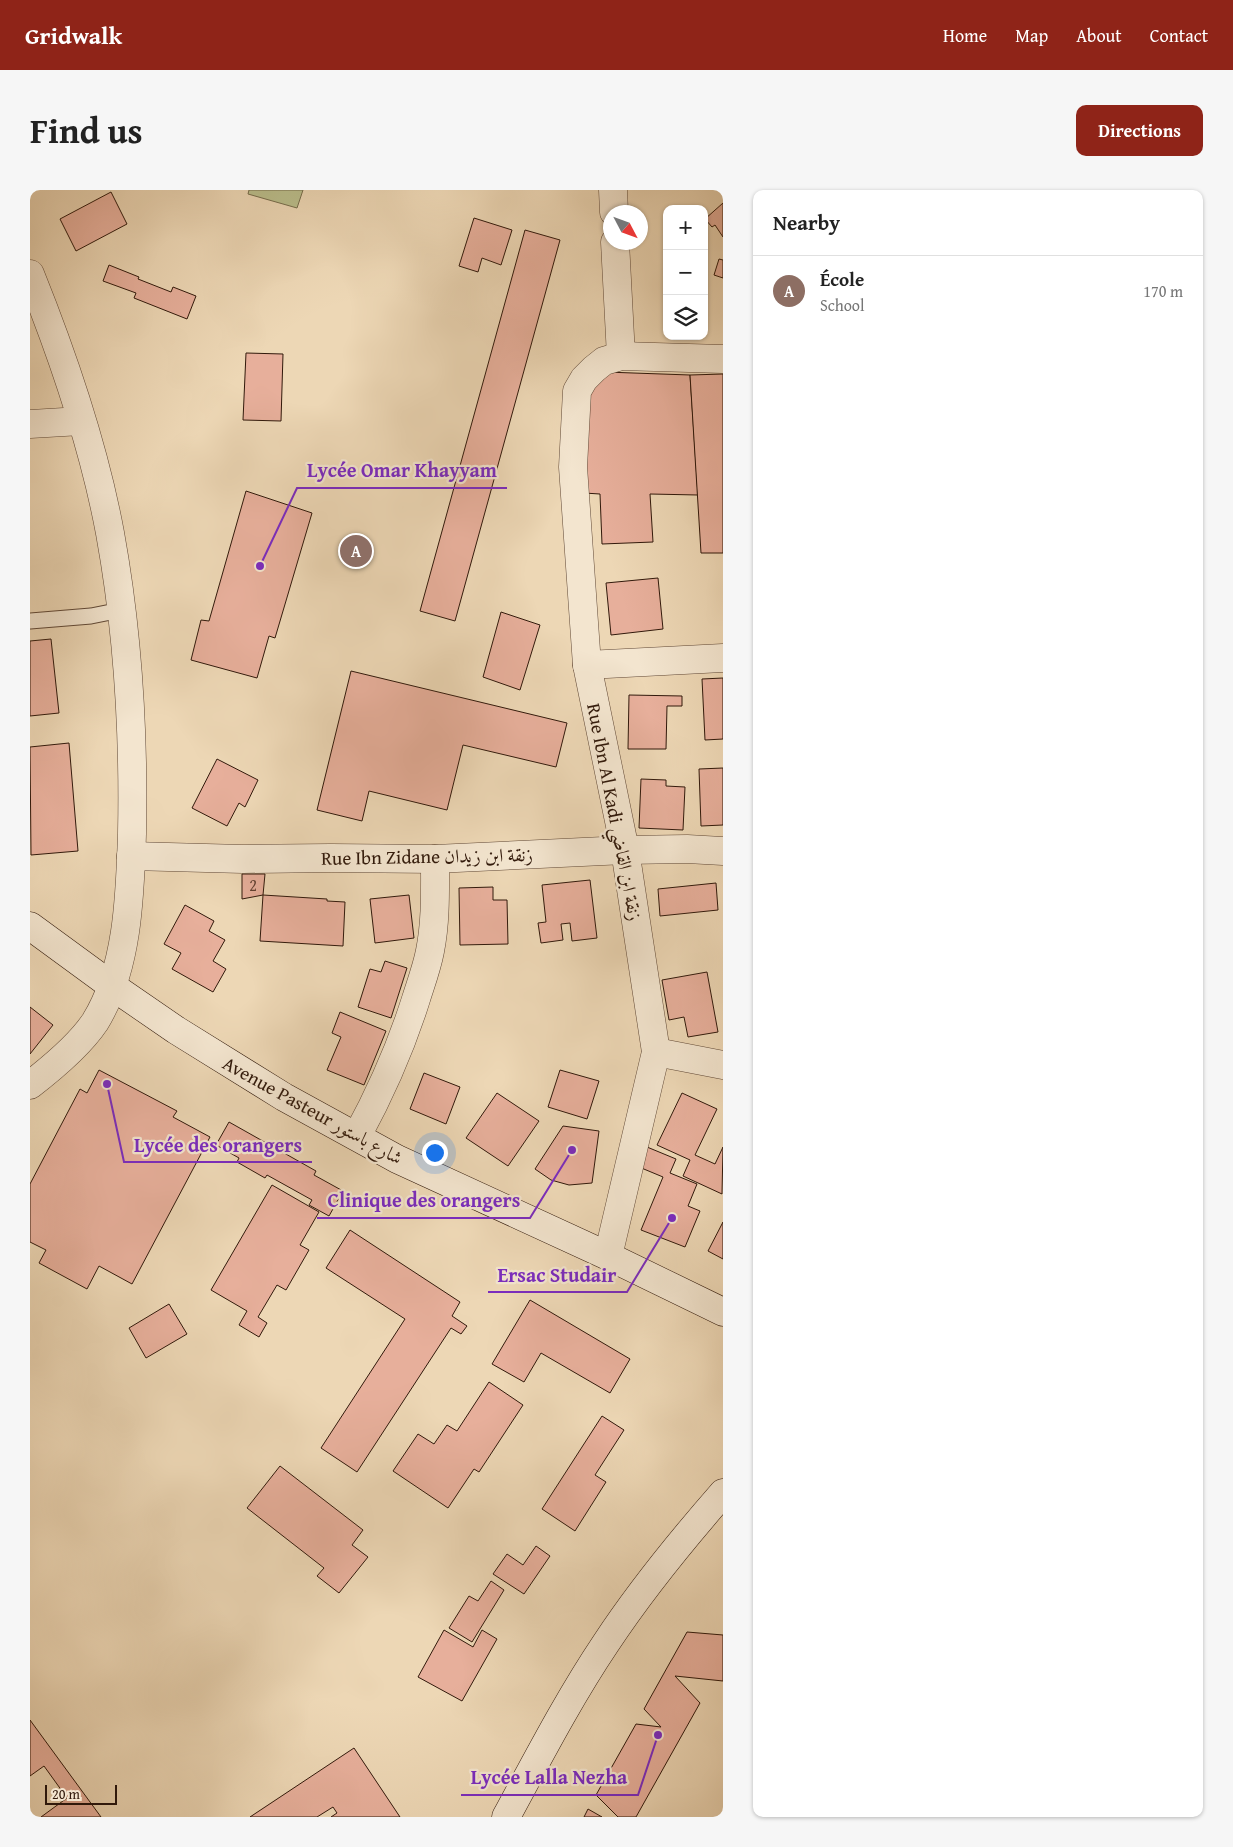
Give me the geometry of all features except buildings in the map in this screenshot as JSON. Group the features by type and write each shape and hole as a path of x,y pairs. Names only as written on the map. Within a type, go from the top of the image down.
{"street":[{"path":"613,190 614,205"},
{"path":"615,250 621,356 723,359"},
{"path":"30,274 59,352 93,459 109,532 121,610 132,749 131,856 127,916 118,967 112,986 94,1023 67,1054 30,1086"},
{"name":"Rue Ibn Al Kadi زنقة ابن القاضي","path":"608,1256 656,1052 625,850 587,665 574,467 577,391 584,379 594,369 604,362 621,356"},
{"path":"30,424 81,421"},
{"path":"587,665 723,658"},
{"name":"Rue Ibn Zidane زنقة ابن زيدان","path":"131,856 243,859 435,859 687,848 723,851"},
{"path":"357,1136 380,1094 411,1016 423,978 430,951 434,912 435,859"},
{"name":"Avenue Pasteur شارع باستور","path":"30,926 112,986 240,1071 284,1097 397,1159 608,1256 723,1312"},
{"path":"656,1052 723,1065"},
{"path":"506,1817 568,1704 606,1643 668,1557 723,1493"}],"lane":[{"path":"30,621 91,616 121,610"}],"green space":[{"path":"249,190 303,190 297,208 248,194"}],"place":[{"name":"École","path":"356,551"},
{"name":"Lycée Omar Khayyam","path":"260,566"},
{"name":"Lycée des orangers","path":"107,1084"},
{"name":"Clinique des orangers","path":"572,1150"},
{"name":"Ersac Studair","path":"672,1218"},
{"name":"Lycée Lalla Nezha","path":"658,1735"}]}
